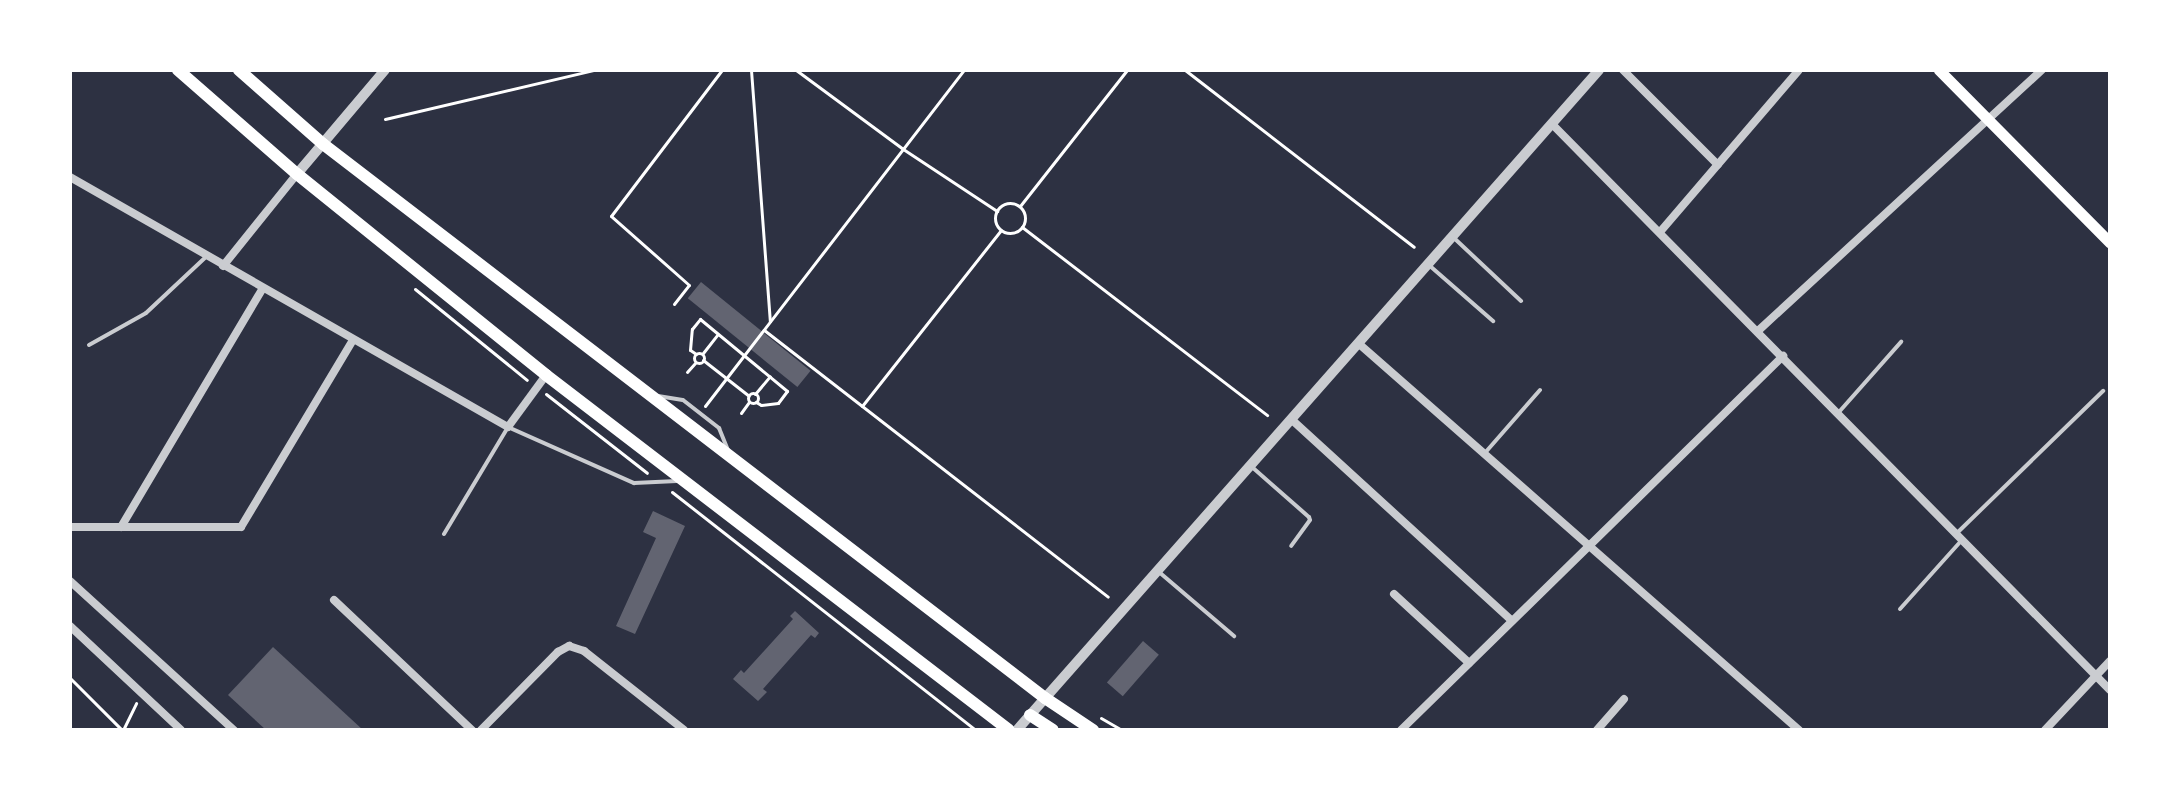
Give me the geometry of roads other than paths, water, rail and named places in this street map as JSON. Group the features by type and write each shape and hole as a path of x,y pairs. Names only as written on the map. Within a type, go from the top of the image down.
{"main road":[{"path":"178,70 297,174 546,375 1009,730"},
{"path":"239,70 323,144 1045,698 1093,730"},
{"path":"1939,70 2110,242"},
{"path":"1030,715 1053,730"}],"street":[{"path":"223,266 385,70"},
{"path":"1017,730 1599,70"},
{"path":"1623,70 1718,165"},
{"path":"1660,232 1799,70"},
{"path":"1759,330 2042,70"},
{"path":"1552,124 1759,330 2110,690"},
{"path":"70,177 262,290 508,427 546,375"},
{"path":"121,527 262,290"},
{"path":"70,527 235,528 245,524 353,340"},
{"path":"1358,343 1799,730"},
{"path":"1401,730 1783,356"},
{"path":"1291,419 1512,621"},
{"path":"70,581 234,730"},
{"path":"1394,594 1469,663"},
{"path":"334,600 472,730"},
{"path":"70,626 181,730"},
{"path":"481,730 558,652 569,646 584,651 684,730"},
{"path":"2045,730 2110,661"},
{"path":"1597,730 1624,699"}],"lane":[{"path":"1453,236 1521,301"},
{"path":"89,345 146,313 207,256"},
{"path":"1428,264 1493,321"},
{"path":"1839,412 1901,342"},
{"path":"1484,454 1540,390"},
{"path":"1900,609 1960,536 2103,391"},
{"path":"650,394 683,400 719,428 730,456"},
{"path":"444,534 508,427 634,483 683,480"},
{"path":"1251,465 1309,517 1310,520 1291,546"},
{"path":"1158,571 1234,636"}]}
